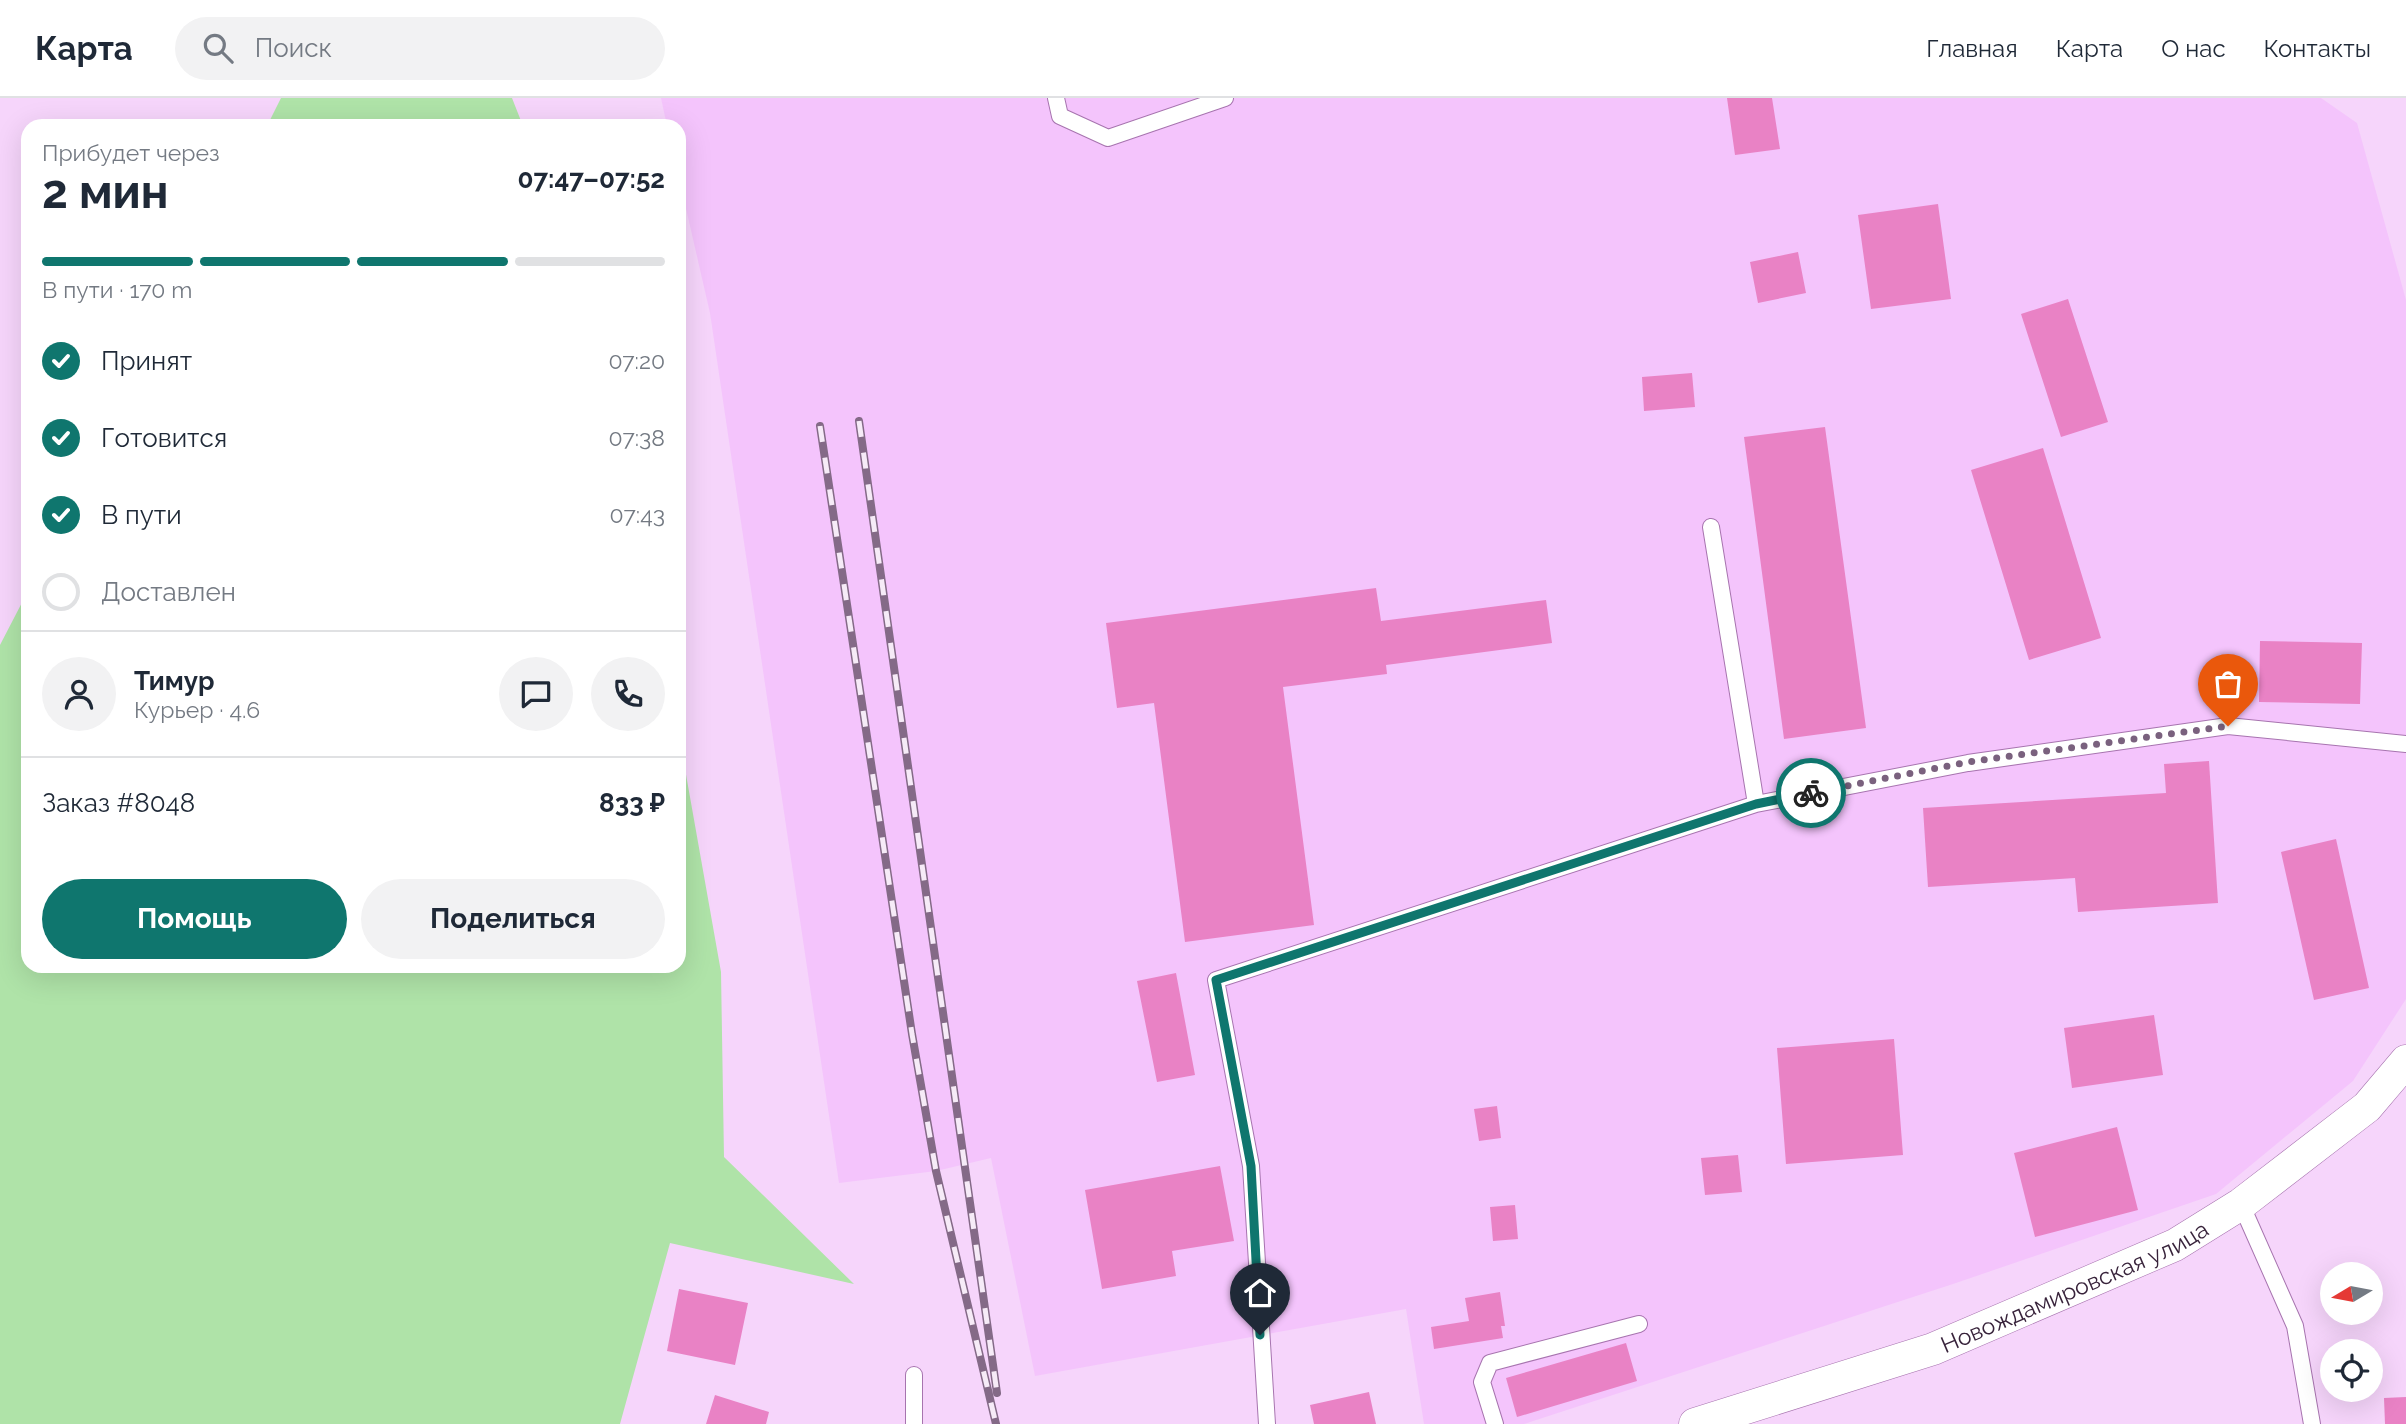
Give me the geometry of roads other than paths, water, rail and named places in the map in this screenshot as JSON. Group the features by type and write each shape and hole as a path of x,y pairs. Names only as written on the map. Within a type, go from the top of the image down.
{"street":[{"name":"Новождамировская улица","path":"1695,1424 1933,1349 2175,1245 2241,1204 2367,1107 2406,1061"}],"lane":[{"path":"1056,98 1060,116 1108,138 1225,98"},
{"path":"1711,527 1756,804"},
{"path":"1267,1424 1251,1166 1216,980 1756,804 1968,762 2228,726 2406,744"},
{"path":"2241,1204 2295,1326 2312,1424"},
{"path":"1495,1424 1482,1382 1490,1363 1639,1324"},
{"path":"914,1376 914,1424"}],"railway":[{"path":"859,421 997,1393"},
{"path":"820,426 912,1034 936,1171 996,1424"}]}
